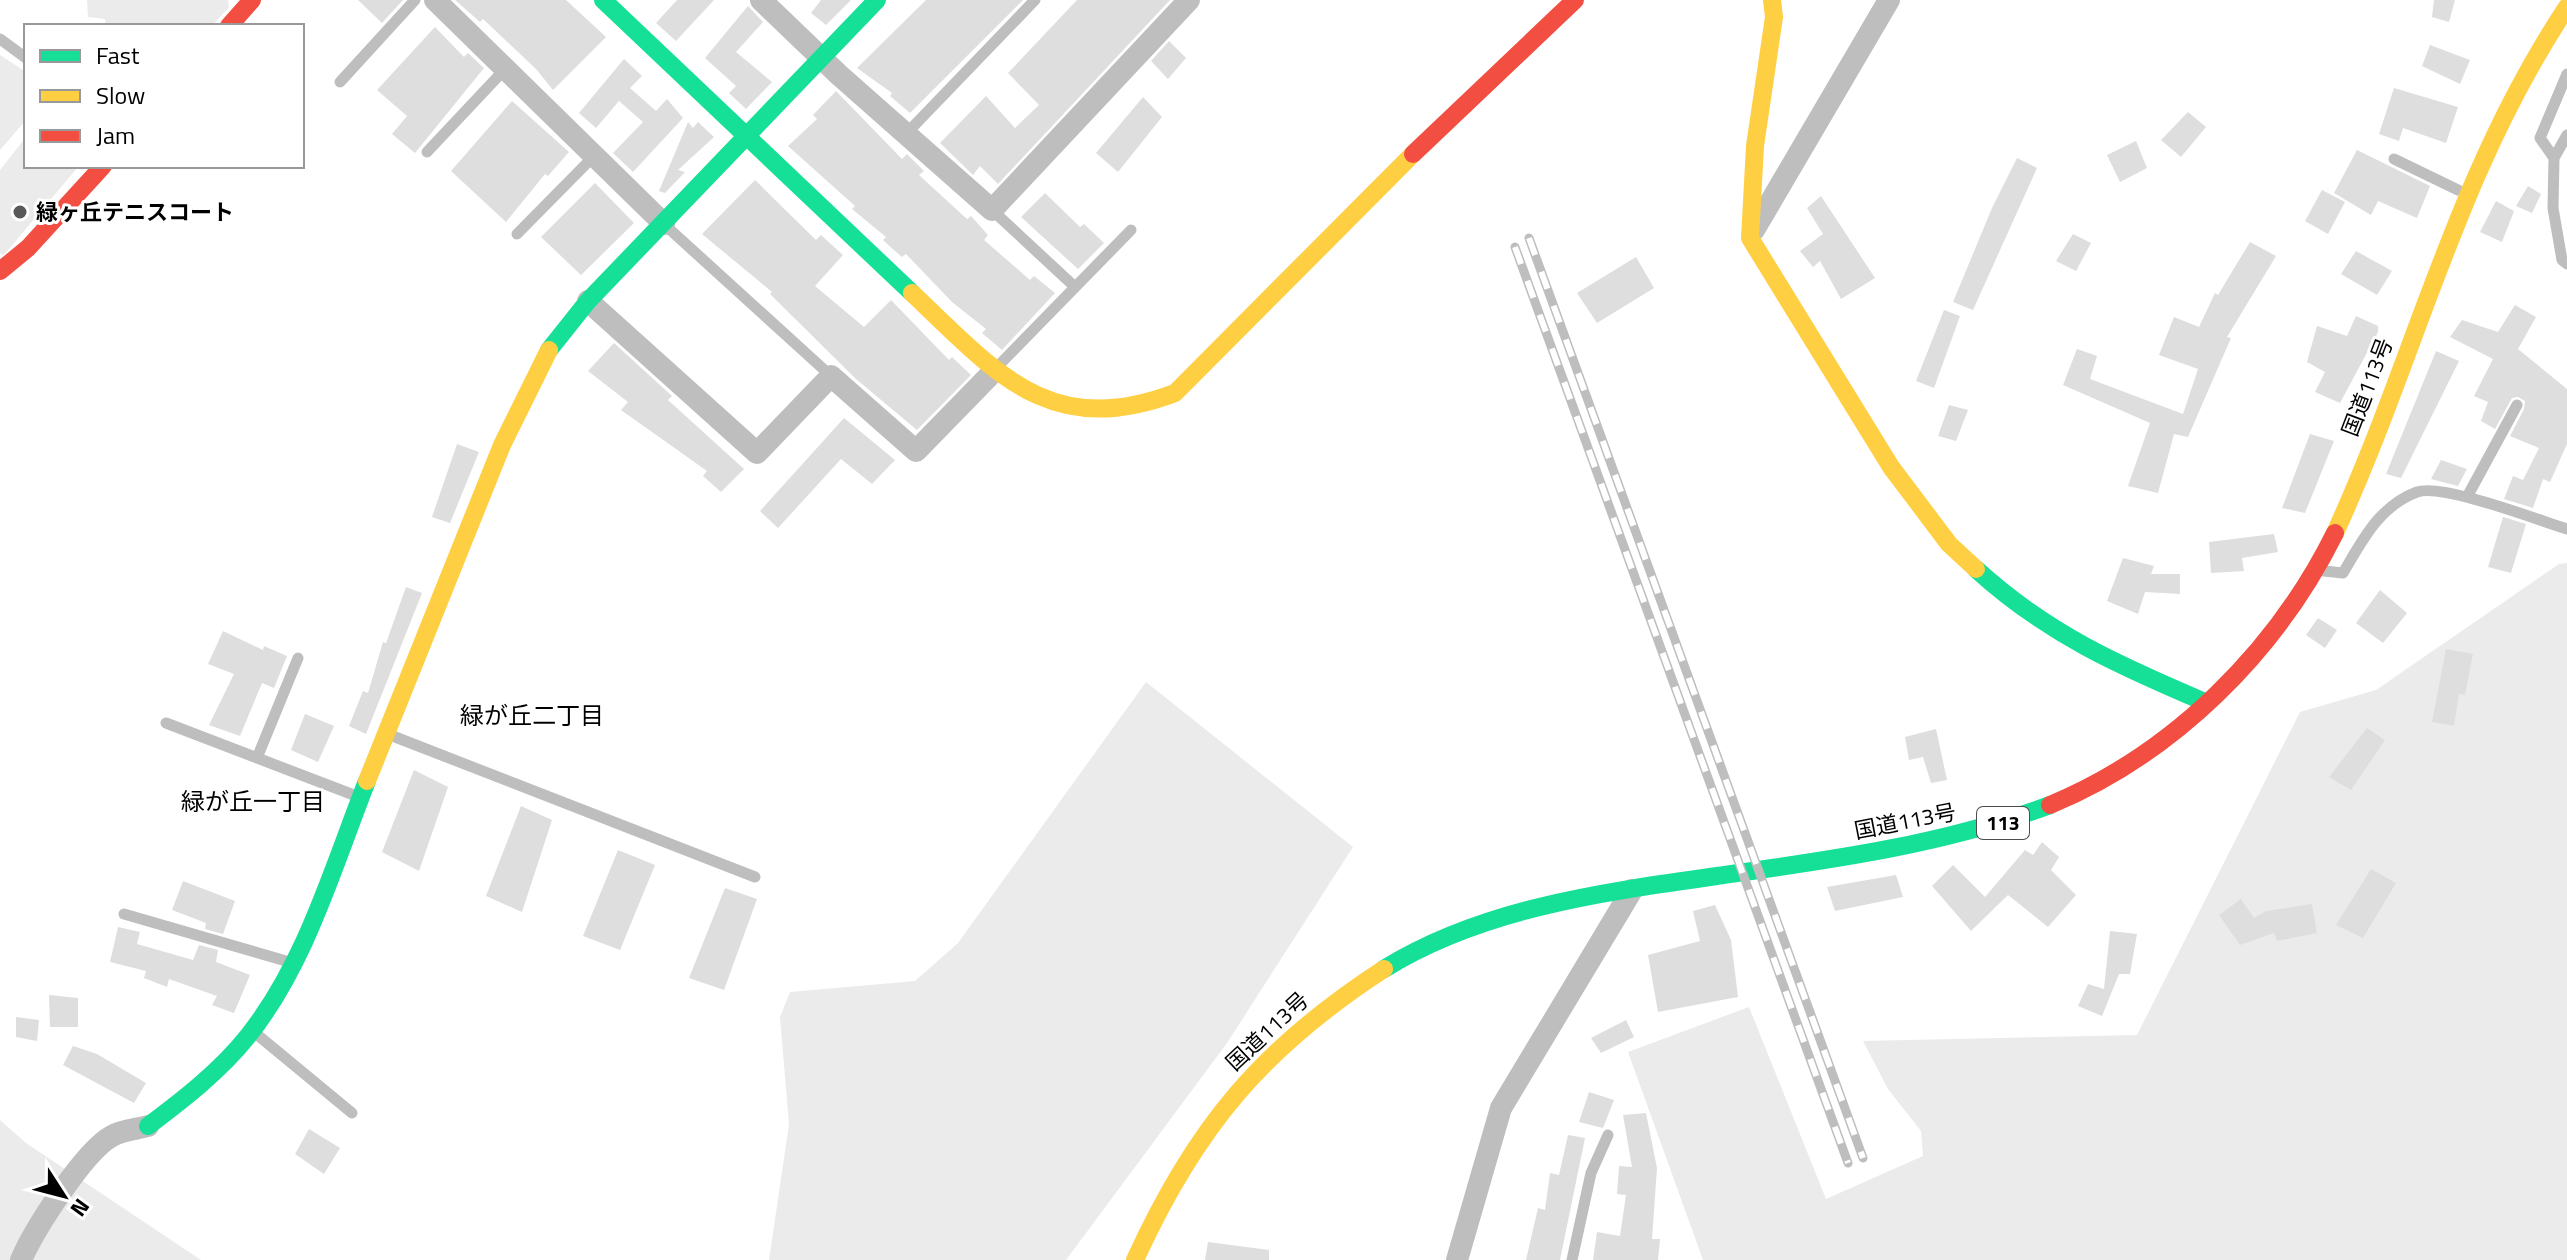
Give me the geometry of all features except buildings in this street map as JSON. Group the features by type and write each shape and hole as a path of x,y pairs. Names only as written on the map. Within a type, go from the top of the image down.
{"main road":[{"path":"231,24 252,0"},
{"path":"603,0 994,371 1044,401 1114,412 1149,404 1175,393 1325,239 1575,0"},
{"path":"148,1126 197,1089 252,1030 294,963 502,445 541,360 588,301 877,0"},
{"path":"1772,0 1774,17 1755,146 1750,238 1891,467 1949,544 2030,616 2115,664 2207,703"},
{"name":"国道113号","path":"1135,1260 1154,1216 1196,1143 1250,1077 1313,1018 1392,964 1430,944 1512,915 1632,890 1860,855 1979,831 2034,811 2125,765 2207,703 2271,635 2316,570 2358,481 2466,193 2518,81 2567,7"},
{"path":"0,271 28,248 101,168"}],"street":[{"path":"435,0 664,224"},
{"path":"761,0 992,210 1189,0"},
{"path":"1750,238 1844,71 1889,0"},
{"path":"588,301 757,453 831,376 916,451 994,371"},
{"path":"1457,1260 1501,1108 1632,890"},
{"path":"21,1260 32,1233 62,1191 112,1136 148,1126"}],"lane":[{"path":"340,82 415,0"},
{"path":"906,134 1035,0"},
{"path":"0,39 24,57"},
{"path":"427,152 506,68"},
{"path":"2554,158 2540,138 2567,74"},
{"path":"2567,135 2554,158 2553,208 2562,260 2567,264"},
{"path":"517,234 595,155"},
{"path":"2394,159 2466,193"},
{"path":"992,210 1075,287"},
{"path":"664,224 831,376"},
{"path":"994,371 1131,230"},
{"path":"2467,497 2517,405"},
{"path":"2316,570 2343,573 2383,513 2419,491 2467,497 2567,529"},
{"path":"257,758 298,658"},
{"path":"166,723 362,798"},
{"path":"388,734 755,877"},
{"path":"124,914 294,963"},
{"path":"252,1030 352,1113"},
{"path":"1572,1260 1591,1173 1608,1135"}],"shaded area":[{"path":"87,0 228,0 229,7 214,24 106,24 105,19 88,17"},
{"path":"0,55 24,71 24,122 0,150"},
{"name":"緑ヶ丘テニスコート","path":"24,140 24,168 77,168 3,256 0,253 0,170"},
{"path":"2567,563 2567,1260 1703,1260 1628,1052 1749,1007 1826,1199 1923,1156 1921,1131 1888,1089 1863,1041 2137,1035 2300,712 2376,690 2559,564"},
{"path":"1146,682 1353,847 1227,1043 1066,1260 769,1260 789,1124 780,1017 790,992 915,981 958,943"},
{"path":"0,1120 26,1143 201,1260 0,1260"}],"railway":[{"path":"1529,238 1863,1158"},
{"path":"1515,247 1848,1163"}],"traffic: fast":[{"path":"603,0 912,293"},
{"path":"549,350 588,301 877,0"},
{"path":"1976,569 2057,630 2144,676 2207,703"},
{"path":"148,1126 214,1073 248,1036 268,1008 302,946 367,781"},
{"path":"1384,969 1461,931 1545,906 1588,896 1885,850 1968,831 2050,805"}],"traffic: slow":[{"path":"1772,0 1774,17 1755,146 1750,238 1891,467 1949,544 1976,569"},
{"path":"2335,533 2364,466 2466,200 2528,71 2567,7"},
{"path":"912,293 999,372 1028,391 1059,403 1093,408 1131,405 1175,393 1413,154"},
{"path":"367,781 502,445 549,350"},
{"path":"1135,1260 1182,1170 1236,1095 1302,1029 1384,969"}],"traffic: jam":[{"path":"231,24 252,0"},
{"path":"1413,154 1575,0"},
{"path":"0,271 28,248 101,168"},
{"path":"2050,805 2095,784 2138,758 2179,728 2216,694 2283,619 2335,533"}],"place":[{"name":"緑ヶ丘テニスコート","path":"20,212"}],"district":[{"name":"緑が丘二丁目","path":"532,716"},
{"name":"緑が丘一丁目","path":"253,802"}]}
